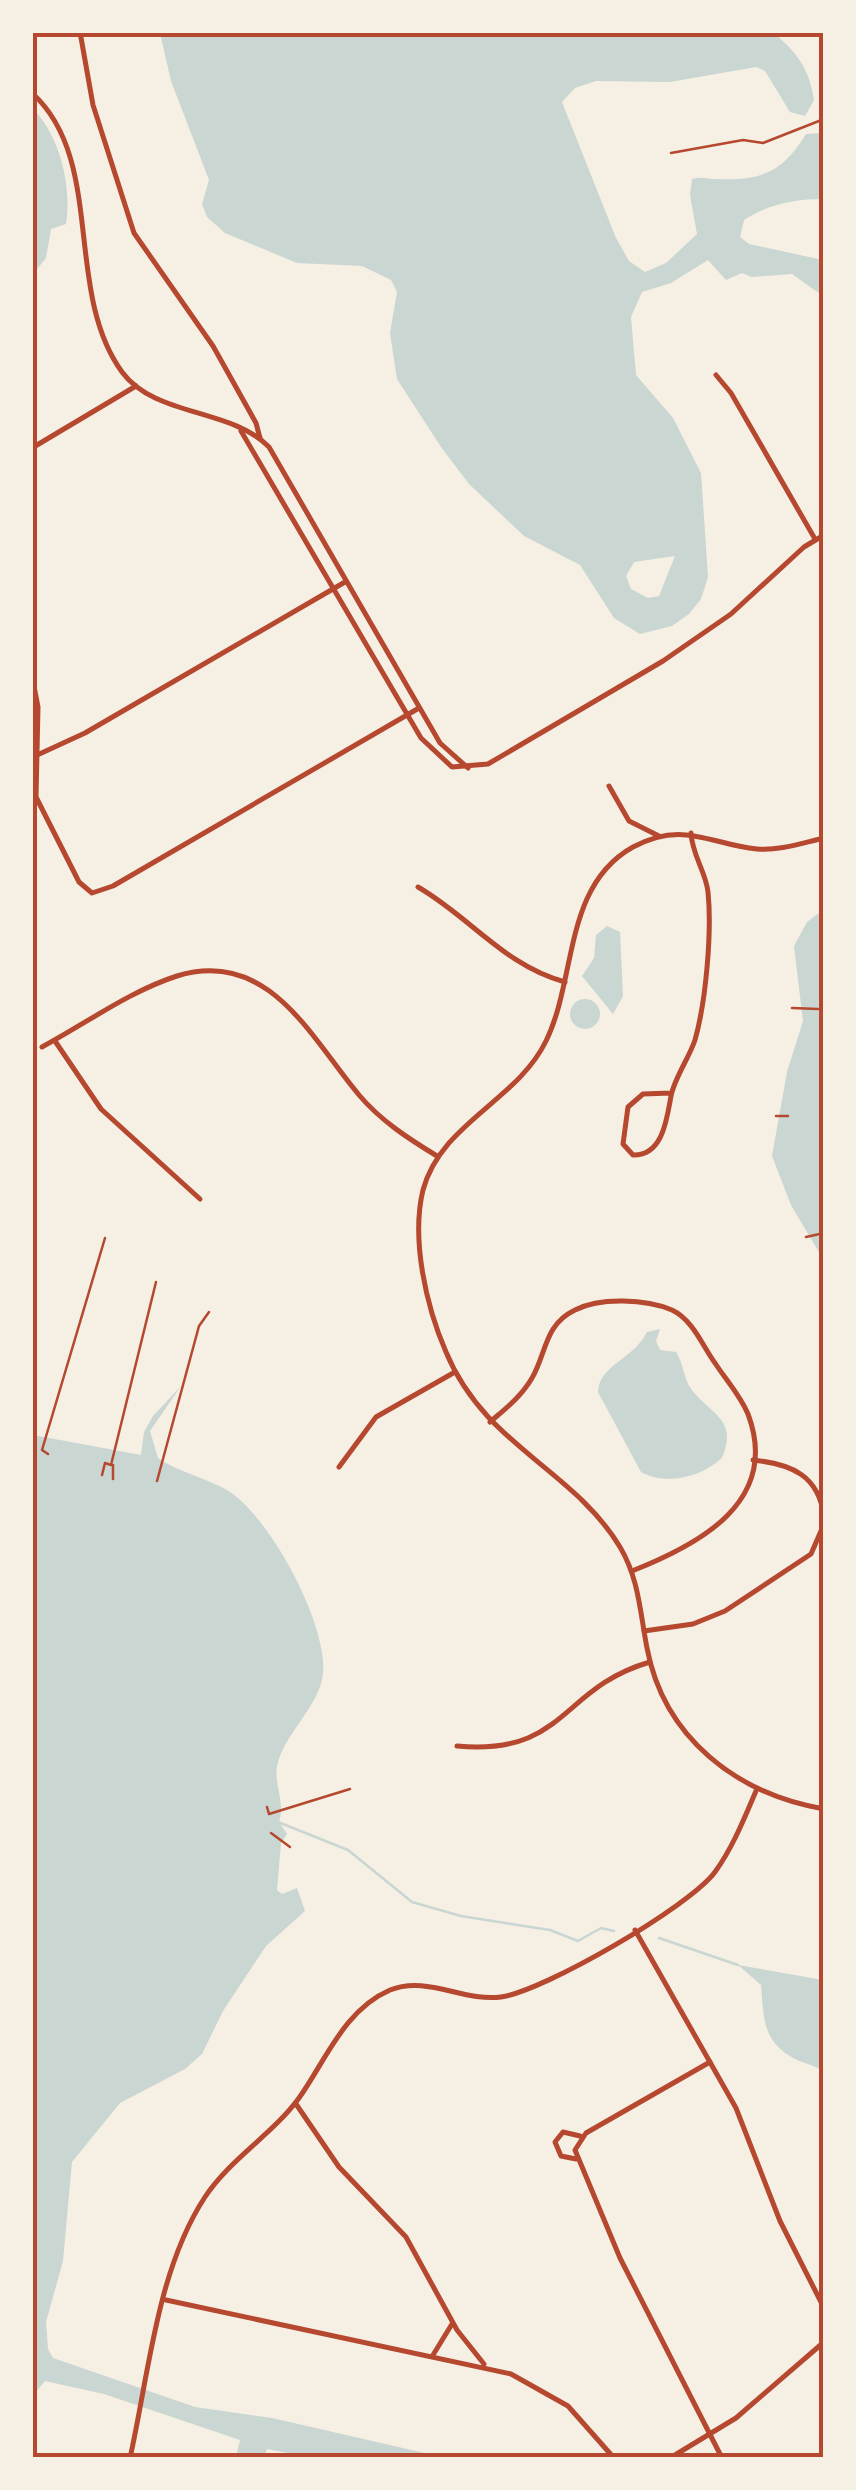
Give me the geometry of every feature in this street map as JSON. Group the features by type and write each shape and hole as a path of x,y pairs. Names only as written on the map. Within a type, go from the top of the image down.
{"street":[{"path":"80,32 91,95 134,233 212,346 256,422 260,438 419,708 449,755 468,768"},
{"path":"32,93 58,127 71,165 88,288 118,366 136,386 260,438"},
{"path":"716,375 731,393 815,539"},
{"path":"32,448 136,386"},
{"path":"241,431 408,714 442,762 468,768 500,758 688,645 744,604 824,535"},
{"path":"35,756 85,733 345,582"},
{"path":"32,676 38,707 33,786 40,808 83,888 96,893 419,708"},
{"path":"609,786 624,816 659,836"},
{"path":"671,1092 643,1094 628,1107 622,1137 634,1155 651,1150 662,1135 671,1108 671,1092 695,1037 703,984 708,892 694,858 691,834"},
{"path":"824,838 760,849 691,834 659,836 620,855 596,880 584,907 552,1027 530,1067 438,1156 424,1187 420,1232 432,1310 455,1372 490,1422 592,1511 632,1571 650,1662 667,1704 688,1737 711,1760 756,1791 824,1809"},
{"path":"418,887 454,910 524,968 565,982"},
{"path":"42,1048 180,975 214,971 248,978 291,1007 375,1112 438,1156"},
{"path":"55,1040 101,1109 200,1200"},
{"path":"490,1422 524,1390 539,1365 547,1335 566,1315 602,1302 666,1308 696,1333 741,1400 751,1424 753,1460 742,1496 723,1523 686,1548 632,1571"},
{"path":"338,1467 376,1417 455,1372"},
{"path":"644,1631 693,1624 725,1611 810,1554 824,1520 818,1492 806,1476 781,1463 753,1460"},
{"path":"457,1746 497,1748 533,1738 560,1720 600,1681 650,1662"},
{"path":"130,2458 182,2244 205,2197 295,2103 347,2024 381,1995 416,1985 474,1998 514,1995 635,1930 682,1902 713,1874 756,1791"},
{"path":"635,1930 744,2126 780,2221 824,2308"},
{"path":"576,2159 561,2156 555,2142 563,2132 580,2136 710,2062"},
{"path":"295,2103 339,2167 406,2237 453,2323 486,2366"},
{"path":"580,2136 576,2159 645,2310 722,2458"},
{"path":"166,2300 486,2366 559,2398 614,2458"},
{"path":"434,2355 453,2323"},
{"path":"670,2458 711,2436 824,2342"}],"lane":[{"path":"671,153 743,140 763,143 824,118"}],"path":[{"path":"792,1008 818,1009"},
{"path":"776,1116 788,1116"},
{"path":"32,1179 35,1164"},
{"path":"806,1237 824,1233"},
{"path":"48,1454 42,1450 106,1238"},
{"path":"111,1464 156,1282"},
{"path":"158,1481 199,1326 209,1312"},
{"path":"102,1476 105,1463 116,1466 114,1478"},
{"path":"266,1807 269,1814 350,1789"},
{"path":"271,1832 290,1847"}],"shaded area":[{"path":"160,33 774,33 789,47 805,69 812,88 814,100 805,116 790,112 765,71 756,67 670,82 596,81 575,88 562,102 616,238 629,261 645,272 666,263 697,234 690,195 692,179 759,176 789,157 806,134 823,133 823,199 792,201 763,210 744,220 740,237 749,244 823,260 823,296 792,274 752,277 742,273 726,280 708,260 671,283 642,292 631,317 636,375 673,418 701,473 708,577 701,599 689,614 672,626 640,634 614,618 580,565 524,536 469,484 397,379 390,333 397,292 391,280 362,266 297,263 225,233 207,217 202,204 209,180 171,81","holes":["675,556 659,596 648,598 631,589 626,576 634,562"]},
{"path":"32,108 57,147 67,194 66,224 51,229 46,258 33,274"},
{"path":"823,910 823,1259 791,1205 772,1156 787,1072 803,1021 794,946 807,922"},
{"path":"607,926 620,932 623,996 613,1014 582,976 594,958 596,935"},
{"path":"585,999 596,1003 600,1014 596,1025 585,1029 574,1025 570,1014 574,1003"},
{"path":"660,1329 656,1341 660,1350 676,1352 689,1386 720,1418 727,1434 722,1458 704,1470 673,1479 641,1472 598,1392 604,1375 647,1332"},
{"path":"181,1386 150,1431 158,1458 227,1490 260,1522 306,1600 322,1653 320,1686 282,1751 277,1769 279,1822 287,1834 281,1843 277,1890 282,1894 297,1888 305,1911 266,1946 223,2011 202,2054 185,2069 120,2103 72,2162 63,2261 46,2322 48,2349 53,2358 195,2407 272,2418 442,2457 308,2457 267,2449 264,2457 236,2457 240,2440 104,2394 45,2381 35,2393 33,2432 33,1435 141,1455 144,1432 153,1416"},
{"path":"738,1965 823,1980 823,2072 795,2059 776,2044 766,2027 761,1985"}],"waterway":[{"path":"278,1822 348,1850 412,1902 461,1916 550,1930 578,1941 601,1928 614,1931"},
{"path":"659,1938 738,1965"}]}
